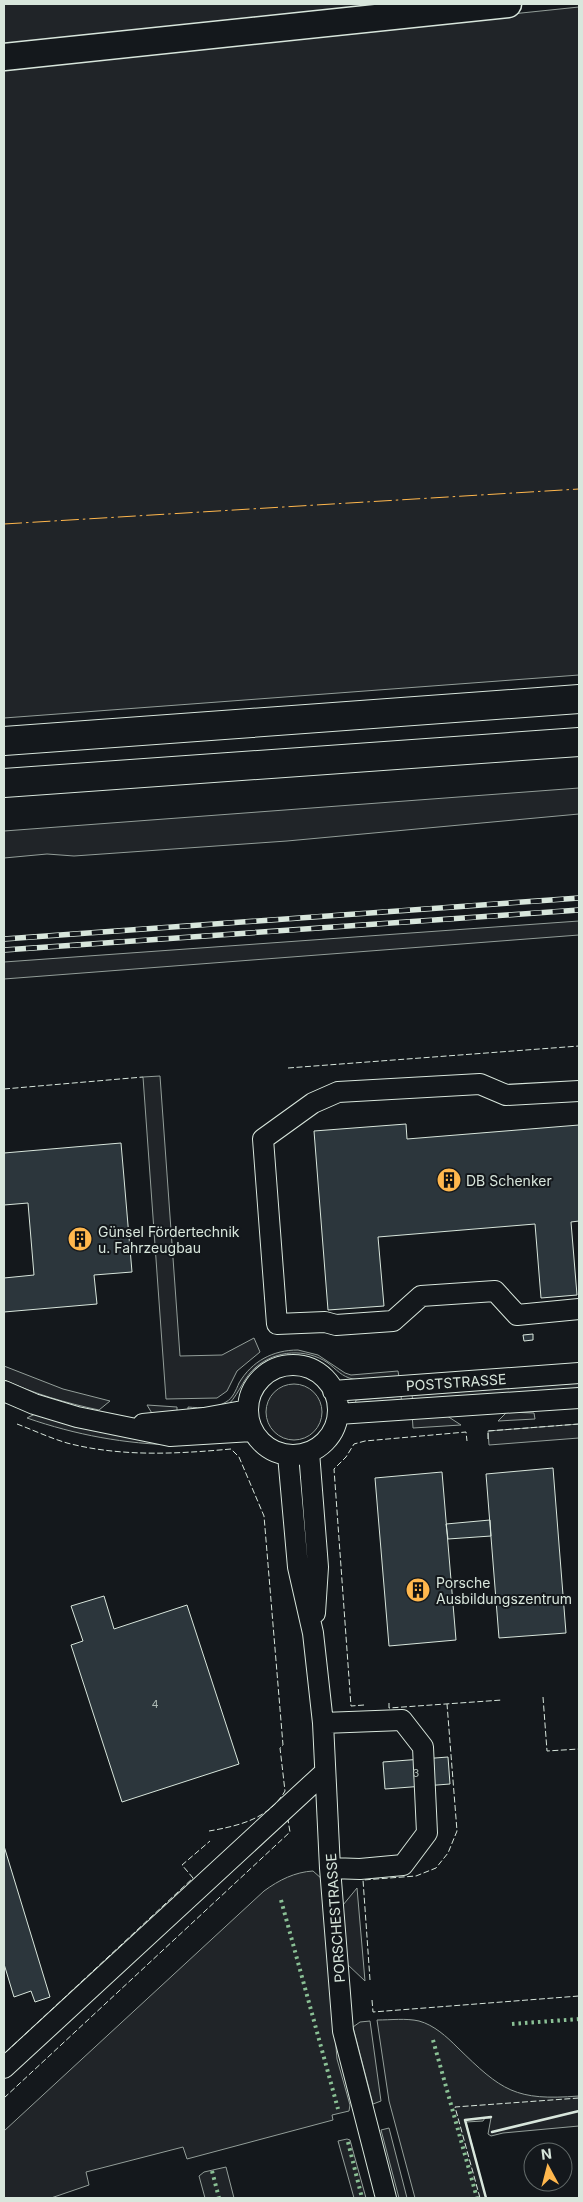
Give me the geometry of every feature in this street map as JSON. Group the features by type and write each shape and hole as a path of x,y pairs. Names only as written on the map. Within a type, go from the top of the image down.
{"highway":[{"path":"4,741 579,699"},
{"path":"4,783 579,742"}],"main road":[{"path":"4,57 508,4"}],"street":[{"path":"579,1091 506,1095 480,1084 338,1092 313,1103 263,1139 277,1324 325,1322 336,1325 393,1321 421,1296 495,1291 517,1314 579,1309"},
{"path":"285,1366 309,1368 326,1380 334,1391 338,1414 335,1426 329,1437 309,1452 288,1455 273,1450 261,1442 252,1431 248,1410 249,1400 259,1380 274,1370 285,1366"},
{"name":"POSTSTRASSE","path":"334,1391 579,1373"},
{"path":"4,1391 34,1404 77,1417 170,1436 252,1431"},
{"name":"POSTSTRASSE","path":"338,1414 579,1398"},
{"path":"124,1426 204,1418 248,1410"},
{"name":"PORSCHESTRASSE","path":"309,1452 318,1567 313,1633"},
{"name":"PORSCHESTRASSE","path":"288,1455 298,1567 313,1633 323,1723 330,1868 343,2031 386,2198"},
{"path":"323,1723 402,1720 423,1747 427,1833 404,1864 360,1869 330,1868"},
{"path":"4,2068 325,1772"}],"shaded area":[{"path":"4,4 423,4 4,48"},
{"path":"579,7 579,675 4,718 4,67"},
{"path":"579,788 579,814 287,841 74,856 47,854 4,858 4,831"},
{"path":"579,921 579,935 4,979 4,962"},
{"path":"160,1076 180,1356 222,1355 254,1338 260,1352 237,1371 227,1391 217,1398 166,1399 143,1077"},
{"path":"298,1350 318,1355 351,1375 398,1371 399,1377 358,1380 342,1375 319,1358 301,1353 282,1354 264,1361 256,1367 248,1375 229,1404 188,1414 188,1407 212,1407 228,1400 234,1394 244,1375 264,1358 280,1352"},
{"path":"4,1366 63,1389 110,1401 99,1410 39,1394 4,1380"},
{"path":"579,1383 579,1391 413,1403 412,1395"},
{"path":"288,1384 300,1384 314,1392 322,1406 320,1423 314,1432 300,1440 288,1440 278,1435 271,1428 266,1418 266,1406 271,1396 278,1389"},
{"path":"401,1396 402,1404 355,1405 356,1400"},
{"path":"147,1405 177,1407 177,1414 153,1415"},
{"path":"441,1412 461,1425 413,1428 412,1413"},
{"path":"507,1412 534,1413 535,1419 498,1421"},
{"path":"35,1414 106,1433 177,1445 139,1443 82,1434 27,1418"},
{"path":"579,1424 579,1438 489,1445 488,1431"},
{"path":"313,1871 322,1879 337,2059 350,2105 349,2111 332,2115 333,2120 187,2159 183,2147 86,2172 89,2185 51,2198 4,2198 4,2131 264,1891 287,1877"},
{"path":"357,1888 365,1981 347,1964 343,1905"},
{"path":"377,2020 409,2020 430,2025 445,2035 486,2074 511,2090 539,2097 579,2096 579,2126 503,2133 491,2136 488,2134 491,2118 485,2118 483,2121 466,2122 486,2198 415,2198 389,2101"},
{"path":"370,2021 381,2101 373,2104 353,2027 360,2022"},
{"path":"389,2128 407,2198 399,2198 381,2130"},
{"path":"350,2140 366,2198 354,2198 338,2141"},
{"path":"226,2167 234,2198 205,2198 199,2176 204,2172"}],"building":[{"name":"DB Schenker","path":"406,1124 407,1139 579,1125 579,1221 571,1222 577,1295 541,1298 535,1224 378,1237 384,1306 328,1310 314,1131"},
{"name":"Günsel Fördertechnik u. Fahrzeugbau","path":"121,1143 132,1272 94,1275 97,1304 4,1312 4,1278 34,1275 28,1203 4,1205 4,1153"},
{"path":"533,1334 533,1340 524,1341 523,1335"},
{"path":"553,1468 566,1633 499,1638 486,1474"},
{"name":"Porsche Ausbildungszentrum","path":"442,1472 456,1640 389,1646 375,1478"},
{"path":"490,1520 491,1536 448,1539 446,1524"},
{"path":"104,1596 114,1629 187,1605 239,1764 122,1802 71,1645 83,1641 71,1606"},
{"path":"448,1757 450,1784 385,1789 383,1762"},
{"path":"4,1846 50,1997 35,2002 31,1991 14,1997 4,1964"}],"railway":[{"path":"4,939 579,898"},
{"path":"4,950 579,910"}],"hedge":[{"path":"281,1900 338,2109"},
{"path":"512,2024 579,2019"},
{"path":"433,2040 477,2198"},
{"path":"348,2142 362,2198"},
{"path":"212,2171 219,2198"}],"fence":[{"path":"288,1068 579,1046"},
{"path":"4,1089 143,1077"},
{"path":"17,1424 67,1443 108,1451 169,1453 231,1449 239,1457 264,1516 283,1745 280,1748 285,1791 278,1801 262,1815 242,1824 209,1831"},
{"path":"488,1439 488,1431 579,1424"},
{"path":"364,1705 351,1706 334,1469 346,1457 354,1444 365,1441 466,1432 467,1441"},
{"path":"543,1697 547,1751 579,1749"},
{"path":"389,1703 389,1708 502,1700"},
{"path":"370,1980 363,1880 416,1876 436,1868 448,1853 457,1831 447,1704"},
{"path":"4,2098 290,1832 288,1820"},
{"path":"6,2052 193,1878 182,1865 210,1841"},
{"path":"372,2000 373,2012 579,1996"},
{"path":"480,2198 455,2107 579,2098"}],"wall":[{"path":"492,2132 579,2111"},
{"path":"486,2198 465,2120 491,2117"}],"power":[{"path":"4,524 579,489"}],"place":[{"name":"DB Schenker","path":"449,1180"},
{"name":"Günsel Fördertechnik u. Fahrzeugbau","path":"80,1239"},
{"name":"Porsche Ausbildungszentrum","path":"418,1590"}]}
